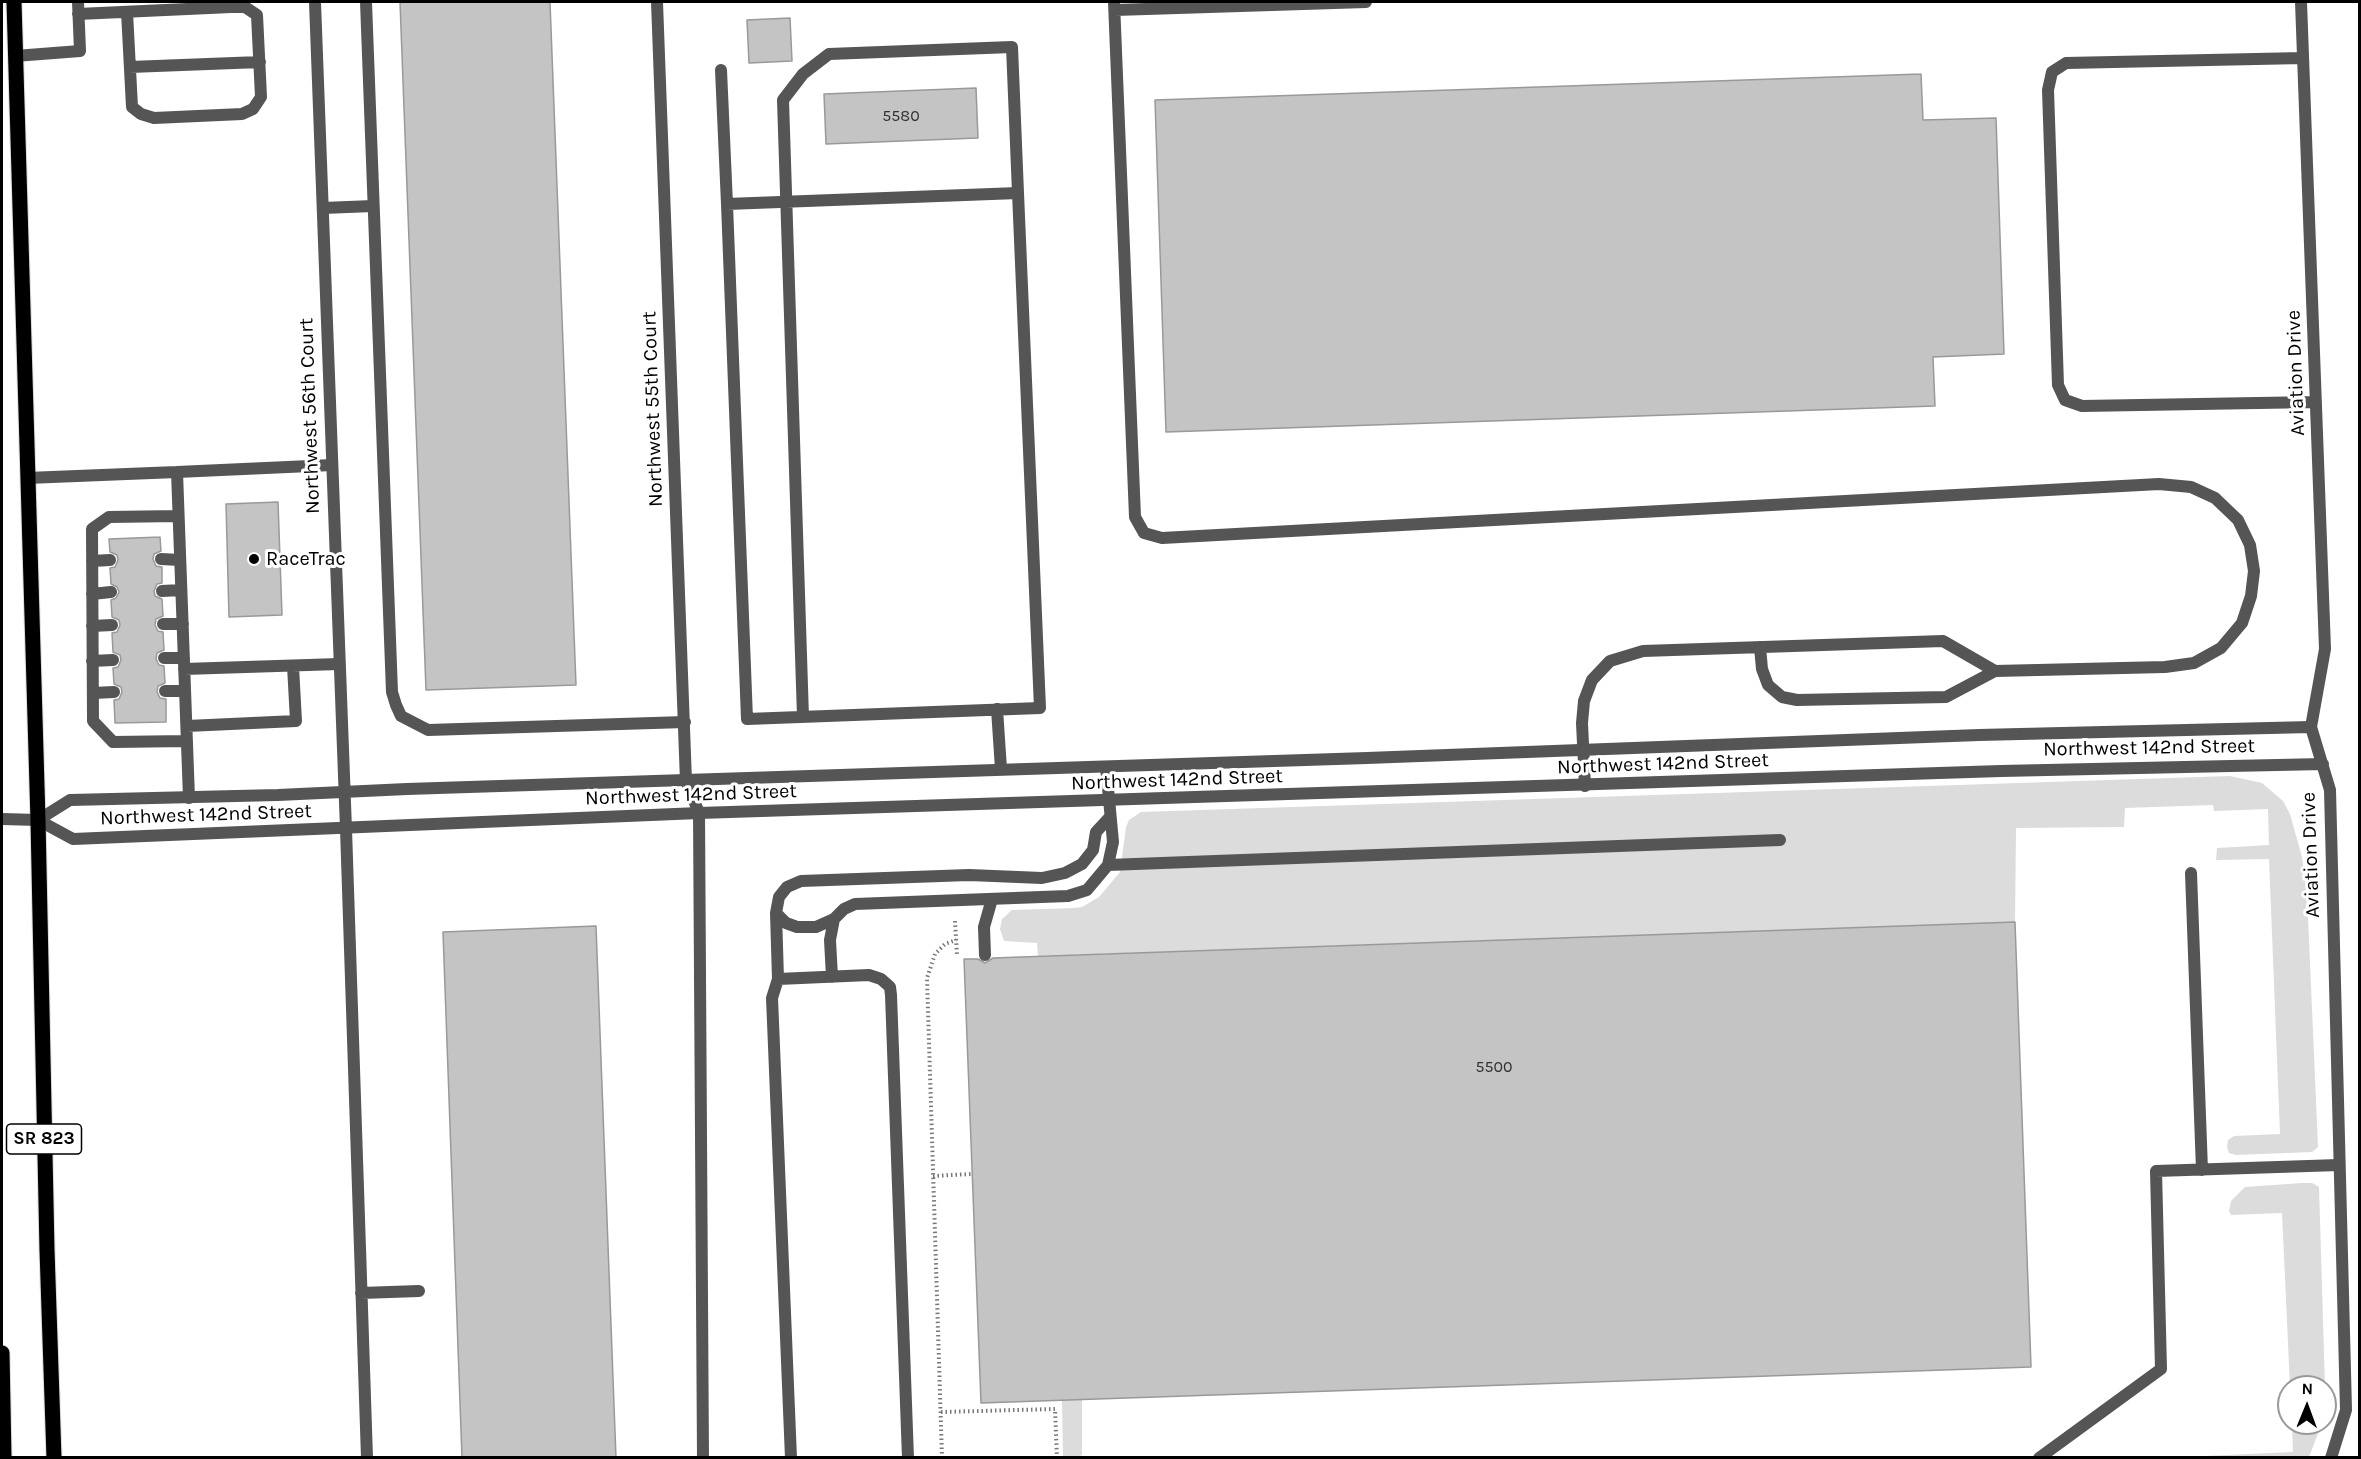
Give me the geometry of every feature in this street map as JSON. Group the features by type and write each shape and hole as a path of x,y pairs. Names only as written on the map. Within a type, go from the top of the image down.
{"main road":[{"name":"SR 823","path":"14,2 38,820 46,1250 54,1458"},
{"path":"2,1353 4,1458"}],"street":[{"name":"Northwest 56th Court","path":"315,2 367,1458"},
{"path":"366,2 392,692 401,716 428,730 685,722"},
{"name":"Northwest 55th Court","path":"657,2 686,781 699,813"},
{"path":"1366,2 1114,6 1135,517 1144,533 1162,538 2159,484 2191,487 2215,498 2238,520 2250,545 2254,571 2252,596 2242,623 2221,648 2194,663 2165,667 1995,671 1946,697 1797,700 1782,697 1768,685 1762,669 1760,647"},
{"name":"Aviation Drive","path":"2301,2 2325,649 2311,727 2330,790 2346,1410 2331,1458"},
{"path":"15,56 80,51 78,8 128,12 245,7 257,15 261,98 253,110 242,114 154,118 141,114 132,107 128,12"},
{"path":"721,70 747,719 803,717 997,710 1040,708 1012,47 830,54 803,74 783,100 803,717"},
{"path":"2303,58 2066,63 2052,72 2048,90 2057,361 2058,385 2065,400 2082,406 2316,402"},
{"path":"130,67 260,62"},
{"path":"727,204 1018,193"},
{"path":"322,207 374,206"},
{"path":"27,478 332,465"},
{"path":"177,472 189,798"},
{"path":"178,516 109,517 92,529 93,721 113,742 187,741"},
{"path":"161,559 180,560"},
{"path":"92,561 110,560"},
{"path":"162,591 181,590"},
{"path":"92,594 111,592"},
{"path":"163,624 183,624"},
{"path":"92,626 112,626"},
{"path":"1585,786 1584,701 1592,680 1610,661 1643,651 1943,641 1995,671"},
{"path":"164,658 184,663 293,666 339,664"},
{"path":"93,661 113,660"},
{"path":"187,726 296,721 293,666"},
{"path":"165,691 185,691"},
{"path":"93,693 114,692"},
{"path":"997,710 1000,769"},
{"name":"Northwest 142nd Street","path":"38,820 70,800 189,798 1583,749 2311,727"},
{"name":"Northwest 142nd Street","path":"2,819 38,820 72,839 699,813 2323,764"},
{"path":"776,913 786,923 797,927 816,927 834,919 844,909 855,904 1068,896 1087,890 1108,865 1114,832 1107,802 1106,766"},
{"path":"699,813 704,1458"},
{"path":"791,1458 772,998 778,979 776,913 779,897 787,887 801,881 969,875 1042,878 1065,873 1082,864 1093,850 1096,832 1109,818"},
{"path":"1108,865 1780,840"},
{"path":"2191,873 2202,1170"},
{"path":"985,955 984,927 992,899"},
{"path":"832,977 830,940 834,919"},
{"path":"778,979 869,975 881,979 890,987 908,1458"},
{"path":"2039,1458 2161,1369 2156,1171 2339,1165"},
{"path":"361,1293 419,1291"}],"path":[{"path":"955,921 957,955"},
{"path":"942,1458 927,978 935,954 945,944 956,940"},
{"path":"933,1176 972,1174"},
{"path":"941,1412 1055,1408 1057,1458"}],"shaded area":[{"path":"2230,776 2262,783 2283,801 2290,814 2302,857 2307,894 2318,1147 2312,1152 2236,1155 2229,1153 2227,1147 2228,1140 2234,1136 2280,1134 2269,859 2216,860 2217,848 2269,845 2268,809 2214,811 2213,805 2125,808 2124,827 2016,828 2015,922 1038,956 1037,943 1004,941 1000,929 1002,919 1012,910 1082,907 1099,897 1120,872 1126,827 1129,820 1141,812"},
{"path":"2312,1183 2319,1187 2325,1375 2289,1375 2282,1213 2231,1215 2229,1211 2231,1201 2245,1187"},
{"path":"1082,1399 1082,1454 1080,1457 1063,1457 1062,1400"},
{"path":"2292,1435 2317,1435 2309,1457 2181,1457 2293,1452"}],"building":[{"path":"400,2 550,2 576,685 426,690"},
{"path":"790,18 792,61 749,63 747,20"},
{"path":"1921,74 1923,120 1996,118 2004,354 1933,357 1935,406 1166,432 1155,100"},
{"path":"976,88 978,138 826,144 824,94"},
{"name":"RaceTrac","path":"278,502 282,615 229,617 226,504"},
{"path":"160,537 161,551 154,554 153,559 156,566 162,567 162,583 157,584 154,591 155,596 162,599 163,616 156,619 155,625 158,631 163,632 164,650 157,653 156,659 159,665 164,666 165,683 158,686 157,692 160,698 166,699 166,722 115,723 114,700 119,699 122,692 121,687 114,684 113,668 118,667 121,660 120,655 113,652 112,633 117,632 120,625 119,620 112,617 111,600 116,598 119,592 117,587 111,584 110,568 115,567 118,560 117,555 110,552 109,539"},
{"path":"2015,922 2031,1367 981,1403 964,959 978,959 985,963 993,958"},
{"path":"596,926 616,1458 462,1458 443,932"}],"place":[{"name":"RaceTrac","path":"254,559"}]}
